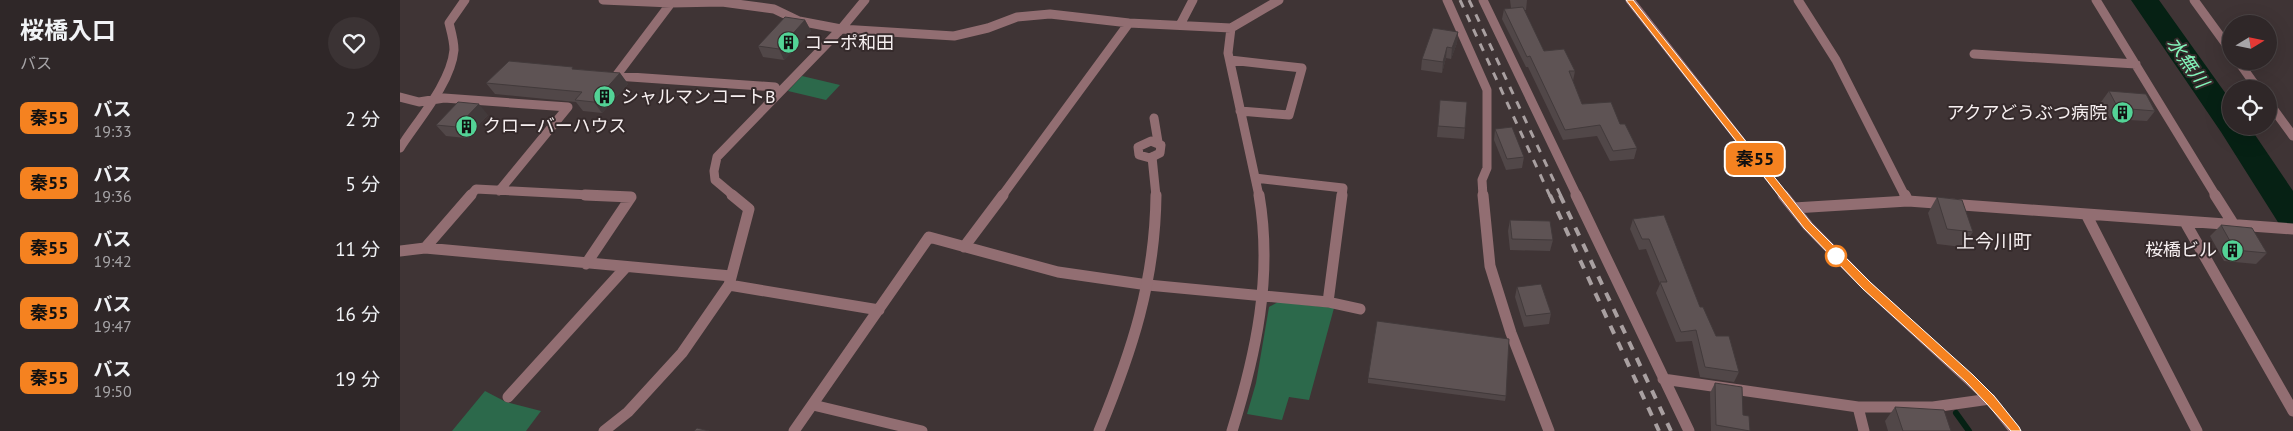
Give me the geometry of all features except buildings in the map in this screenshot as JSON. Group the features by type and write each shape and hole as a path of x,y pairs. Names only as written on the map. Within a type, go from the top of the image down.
{"street":[{"path":"400,148 427,106 435,98 450,68 454,48 449,23 465,0"},
{"path":"603,0 672,3 722,2 774,9 799,21 841,29 954,36 988,28 1017,17 1050,14 1130,23 1232,28 1279,0"},
{"path":"604,431 628,412 682,353 730,280 749,208 715,180 714,171 717,157 841,29 865,0"},
{"path":"1180,25 1193,0"},
{"path":"1446,0 1487,90 1487,168 1482,180 1490,266 1511,333 1549,431"},
{"path":"1483,0 1689,431"},
{"path":"1630,0 1794,208 1830,250 1943,353 1990,399 2015,431"},
{"path":"1798,0 1836,60 1908,202"},
{"path":"2096,0 2237,225"},
{"path":"2194,0 2222,39"},
{"path":"672,3 616,76 775,87"},
{"path":"964,247 1130,23"},
{"path":"1232,28 1228,46 1230,60 1264,222 1265,258 1262,296 1250,370 1232,431"},
{"path":"1974,54 2136,64"},
{"path":"1230,60 1302,68 1289,115 1240,111"},
{"path":"400,97 419,102 435,98 568,107 499,191"},
{"path":"2277,114 2293,136"},
{"path":"1154,118 1158,142 1162,150 1152,157 1139,155 1138,147 1147,141 1158,142"},
{"path":"1099,431 1138,330 1148,285 1154,249 1156,211 1152,157"},
{"path":"1255,178 1343,188 1328,302"},
{"path":"425,248 476,190 631,197 586,264"},
{"path":"1794,208 1908,202 2293,230"},
{"path":"2086,214 2197,431"},
{"path":"2185,222 2293,410"},
{"path":"794,431 929,236 1058,272 1148,285 1328,302 1360,309"},
{"path":"400,251 425,248 626,267 730,280 879,310"},
{"path":"508,397 626,267"},
{"path":"1663,379 1858,407 1933,407 1990,399"},
{"path":"813,405 922,431"},
{"path":"1858,407 1864,431"}],"green space":[{"path":"802,76 840,85 826,100 788,91"},
{"path":"1278,302 1334,308 1309,400 1289,397 1282,420 1247,414 1256,383 1269,307"},
{"path":"485,391 506,402 541,411 526,431 452,431"}],"waterway":[{"name":"水無川","path":"2145,0 2222,111"},
{"name":"水無川","path":"2239,135 2293,218"},
{"path":"1956,413 1969,431"}],"railway":[{"path":"1460,0 1550,196"},
{"path":"1469,0 1561,196"},
{"path":"1550,195 1659,431"},
{"path":"1560,195 1671,431"}],"bus line":[{"name":"秦55","path":"1630,0 1808,226 1867,286 1970,378 1990,399 2015,431"}],"place":[{"name":"コーポ和田","path":"788,43"},
{"name":"シャルマンコートB","path":"605,97"},
{"name":"アクアどうぶつ病院","path":"2123,113"},
{"name":"クローバーハウス","path":"467,126"},
{"name":"桜橋ビル","path":"2233,250"}],"district":[{"name":"上今川町","path":"1994,241"}]}
